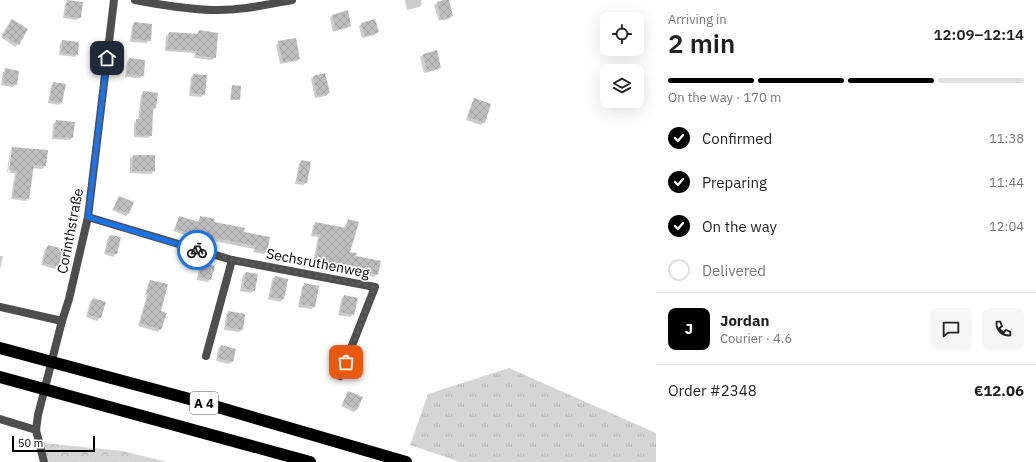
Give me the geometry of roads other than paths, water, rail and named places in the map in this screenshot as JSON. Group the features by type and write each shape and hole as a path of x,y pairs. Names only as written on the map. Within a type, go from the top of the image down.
{"highway":[{"name":"A 4","path":"0,348 406,462"},
{"name":"A 4","path":"0,377 310,462"}],"street":[{"name":"Corinthstraße","path":"44,462 36,430 38,415 62,321 70,299 88,217 114,0"},
{"path":"135,0 177,8 213,10 251,8 292,0"},
{"name":"Sechsruthenweg","path":"88,217 232,260 375,287 340,376"},
{"path":"206,356 232,260"},
{"path":"0,307 62,321"},
{"path":"0,418 36,430"}]}
